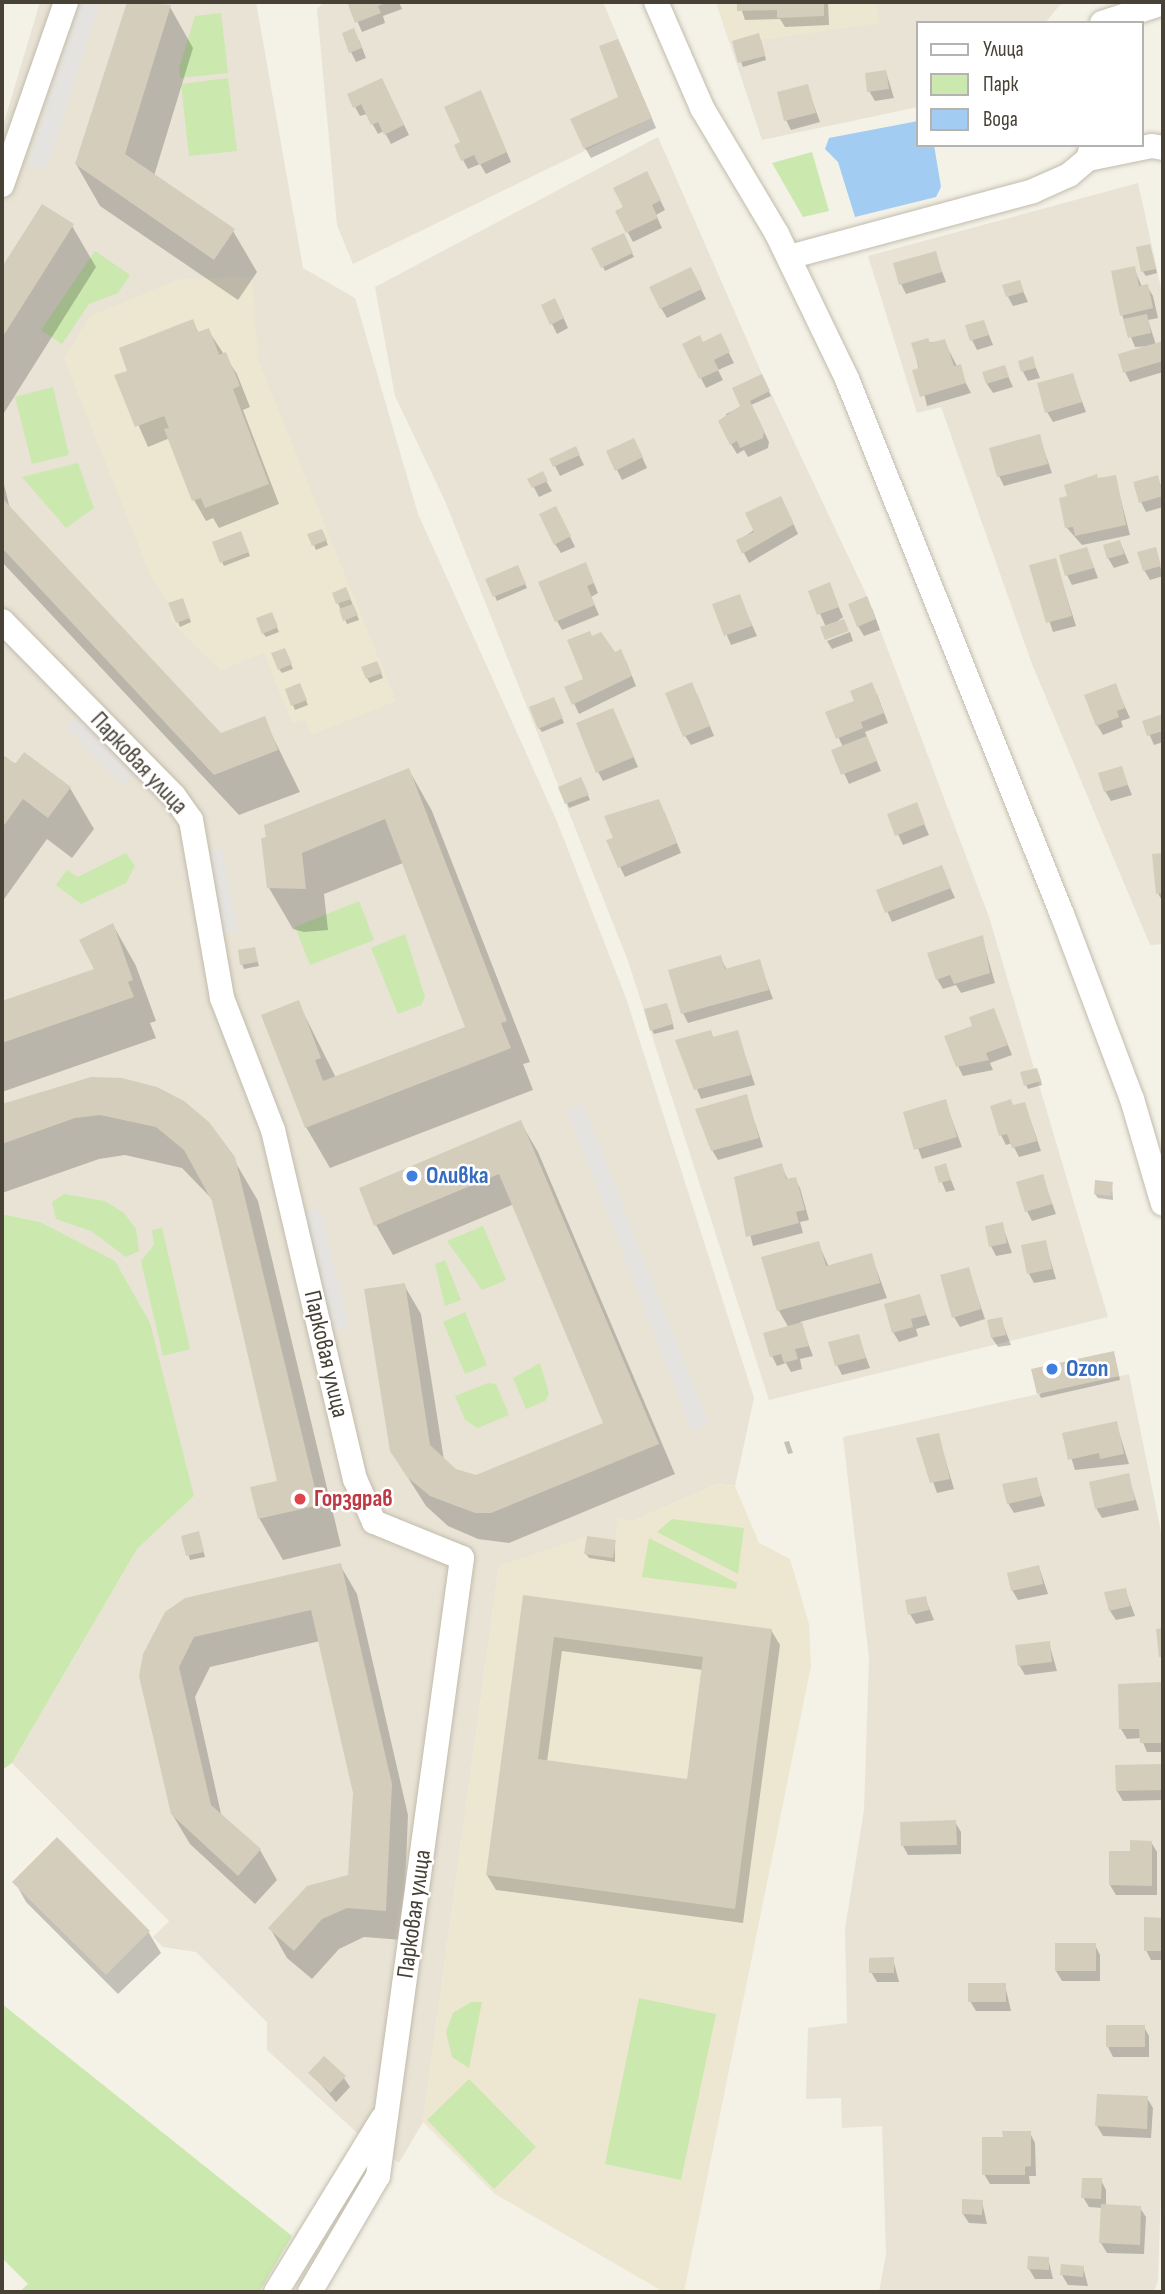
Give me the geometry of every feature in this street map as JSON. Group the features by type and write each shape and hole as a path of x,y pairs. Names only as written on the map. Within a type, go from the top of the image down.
{"street":[{"path":"2,186 66,2"},
{"path":"656,2 702,108 789,257 847,379 1062,914 1132,1100 1163,1203"},
{"path":"1108,21 1163,3"},
{"path":"789,257 1033,191 1069,175 1090,152 1142,147"},
{"path":"1144,147 1163,148"},
{"name":"Парковая улица","path":"2,621 174,796 191,820 222,998 273,1130 355,1479 374,1522 462,1558 377,2176 310,2292"},
{"name":"Парковая улица","path":"276,2292 388,2109"}],"shaded area":[{"path":"40,2 256,2 303,268 355,298 418,514 556,819 626,998 754,1398 735,1486 717,1484 633,1521 616,1540 499,1566 423,2122 399,2163 354,2130 267,2050 267,2022 196,1952 163,1947 153,1937 169,1921 12,1763 137,1549 194,1496 40,1222 2,1214 2,129"},
{"path":"80,2 100,2 46,170 28,164"},
{"path":"324,2 603,2 652,118 353,264 337,225 317,9"},
{"path":"716,2 1070,2 1060,5 1047,21 916,21 916,107 762,140"},
{"path":"716,2 876,2 880,23 761,40 759,34 729,42"},
{"path":"658,137 762,374 867,596 894,666 989,917 1108,1317 769,1400 628,961 445,501 395,396 375,287"},
{"path":"1138,183 1163,297 1163,944 1150,945 1032,664 941,407 917,413 868,256"},
{"path":"252,277 258,360 396,701 311,735 305,719 292,723 264,653 221,670 172,623 167,600 152,579 64,358 90,316 180,279"},
{"path":"76,715 134,775 123,786 65,726"},
{"path":"222,848 238,931 221,934 205,851"},
{"path":"583,1104 709,1425 692,1431 567,1110"},
{"path":"320,1209 350,1327 334,1331 304,1213"},
{"path":"1129,1374 1163,1542 1163,2131 1158,2280 1154,2292 879,2292 886,2254 882,2126 842,2128 841,2098 806,2099 808,2028 847,2023 845,1929 864,1810 869,1658 843,1437"},
{"path":"717,1484 735,1486 759,1543 790,1559 809,1624 811,1666 684,2292 664,2292 495,2194 423,2122 499,1566 587,1536 615,1540 619,1518 633,1521"}],"green space":[{"path":"221,13 228,73 180,78 179,68 195,16"},
{"path":"228,78 237,151 189,156 181,84"},
{"path":"812,152 829,211 803,217 772,163"},
{"path":"95,251 130,275 118,293 89,304 62,344 41,330"},
{"path":"53,387 69,455 32,464 15,397"},
{"path":"78,463 94,508 66,528 22,477"},
{"path":"126,853 135,866 126,883 81,904 56,885 67,870 78,877"},
{"path":"359,901 374,940 310,965 295,927"},
{"path":"405,934 425,997 421,1005 398,1014 371,948"},
{"path":"64,1194 105,1201 124,1213 136,1229 139,1251 126,1257 91,1231 56,1219 52,1202"},
{"path":"2,1214 40,1222 115,1261 150,1323 194,1496 137,1549 12,1763 2,1770"},
{"path":"483,1226 506,1280 482,1290 447,1241"},
{"path":"162,1228 190,1349 163,1356 141,1261 154,1245 152,1230"},
{"path":"445,1260 461,1300 445,1306 435,1264"},
{"path":"465,1312 487,1365 465,1374 443,1322"},
{"path":"540,1363 549,1394 545,1401 526,1409 513,1378"},
{"path":"488,1383 496,1384 509,1415 478,1428 465,1420 455,1396"},
{"path":"672,1519 744,1528 738,1574 657,1532"},
{"path":"649,1538 737,1583 736,1589 642,1577"},
{"path":"639,1998 716,2014 681,2180 605,2164"},
{"path":"471,2002 482,2002 469,2068 452,2057 446,2032 453,2013"},
{"path":"2,2004 292,2236 259,2292 19,2292 28,2284 2,2258"},
{"path":"469,2079 536,2147 494,2189 427,2120"}],"water":[{"path":"916,121 916,147 934,147 941,187 936,197 855,217 838,162 825,149 829,138"}],"building":[{"path":"127,2 171,5 125,154 235,229 214,260 75,164"},
{"path":"347,2 389,2 378,6 381,13 355,23"},
{"path":"737,2 824,2 824,16 777,18 777,10 737,11"},
{"path":"354,28 362,48 349,53 342,33"},
{"path":"759,33 765,56 738,63 732,41"},
{"path":"618,39 652,118 584,149 570,119 618,97 599,46"},
{"path":"886,70 889,89 867,92 865,73"},
{"path":"382,78 404,125 384,135 378,122 371,125 361,104 353,108 347,94"},
{"path":"808,84 816,113 784,121 777,92"},
{"path":"481,90 507,152 479,165 474,155 461,161 454,145 460,142 444,107"},
{"path":"647,171 661,200 652,205 658,218 626,233 615,211 623,207 613,188"},
{"path":"42,204 74,224 2,338 2,267"},
{"path":"624,233 633,253 601,268 591,248"},
{"path":"1150,244 1156,269 1141,272 1136,247"},
{"path":"936,251 942,272 899,285 893,263"},
{"path":"1135,266 1139,286 1148,284 1153,308 1120,316 1111,271"},
{"path":"691,267 702,289 660,309 649,287"},
{"path":"1020,280 1024,292 1006,297 1002,285"},
{"path":"555,298 564,318 550,325 541,305"},
{"path":"1147,314 1151,333 1128,338 1123,319"},
{"path":"193,319 198,332 209,328 219,355 226,352 240,386 233,389 269,484 205,508 201,498 192,501 164,429 169,428 164,416 135,427 114,375 127,371 119,348"},
{"path":"984,320 989,335 970,341 965,325"},
{"path":"721,333 730,352 714,360 719,370 699,379 682,344 700,335 703,342"},
{"path":"928,338 930,343 945,339 954,366 961,364 966,383 920,397 912,370 919,368 911,343"},
{"path":"1163,341 1163,361 1123,373 1118,354"},
{"path":"1033,356 1036,368 1021,372 1018,361"},
{"path":"1005,365 1009,377 986,384 982,372"},
{"path":"1073,373 1082,402 1045,413 1037,383"},
{"path":"762,374 770,391 750,401 764,430 763,438 740,448 737,441 730,445 718,421 740,406 732,388"},
{"path":"1040,434 1048,464 997,477 989,448"},
{"path":"634,438 643,457 615,471 606,451"},
{"path":"576,446 580,455 553,467 549,459"},
{"path":"543,471 548,481 532,488 527,479"},
{"path":"1097,474 1098,478 1116,475 1126,525 1075,536 1073,527 1065,528 1059,498 1067,496 1064,485"},
{"path":"1158,475 1163,496 1139,503 1133,482"},
{"path":"781,496 794,524 742,554 736,540 754,532 745,513"},
{"path":"2,498 221,733 265,716 278,750 214,775 2,548"},
{"path":"556,506 571,536 554,545 539,514"},
{"path":"322,529 327,540 312,546 307,534"},
{"path":"241,531 249,552 220,563 212,542"},
{"path":"1120,540 1124,554 1107,559 1103,545"},
{"path":"1087,547 1094,568 1065,576 1059,555"},
{"path":"1156,547 1161,566 1143,571 1137,552"},
{"path":"1056,558 1072,616 1046,623 1029,565"},
{"path":"586,562 594,583 587,586 595,605 555,622 538,582"},
{"path":"518,565 526,584 493,597 485,579"},
{"path":"830,582 839,607 817,615 808,591"},
{"path":"346,587 351,599 336,604 332,593"},
{"path":"740,594 752,626 724,636 712,604"},
{"path":"867,596 876,619 857,627 848,604"},
{"path":"183,598 190,618 176,623 168,603"},
{"path":"353,604 358,615 343,621 339,609"},
{"path":"272,612 278,627 262,634 256,618"},
{"path":"844,619 849,631 825,640 820,627"},
{"path":"590,631 592,636 601,632 615,652 621,649 632,676 572,705 564,687 583,679 567,640"},
{"path":"285,648 292,664 278,670 271,653"},
{"path":"377,661 382,673 366,679 361,667"},
{"path":"692,682 710,726 683,737 665,693"},
{"path":"872,682 884,713 861,722 863,728 836,739 825,712 854,701 850,691"},
{"path":"300,683 307,700 291,706 285,689"},
{"path":"1116,683 1125,708 1117,711 1119,717 1096,726 1084,695"},
{"path":"554,697 563,718 538,729 529,707"},
{"path":"613,708 634,757 596,773 576,723"},
{"path":"1163,714 1163,731 1147,736 1142,721"},
{"path":"867,736 877,761 841,775 831,750"},
{"path":"24,752 71,787 48,818 23,799 2,828 2,760 5,756 15,764"},
{"path":"1122,766 1128,785 1104,792 1098,773"},
{"path":"409,768 507,1021 501,1023 511,1048 305,1128 261,1015 299,1000 321,1058 315,1060 323,1081 465,1027 385,819 302,853 306,889 267,888 261,838 266,837 264,825"},
{"path":"581,777 589,795 565,804 558,787"},
{"path":"659,799 677,843 618,868 606,840 613,838 604,816"},
{"path":"917,802 925,824 895,836 887,814"},
{"path":"1163,853 1163,893 1156,894 1152,854"},
{"path":"942,865 951,888 885,913 876,890"},
{"path":"113,923 133,980 128,982 134,997 2,1043 2,1001 94,969 79,940"},
{"path":"983,935 990,973 954,984 950,975 936,980 927,953"},
{"path":"255,947 258,962 240,965 238,950"},
{"path":"721,955 725,969 760,959 769,990 681,1014 668,970"},
{"path":"667,1003 673,1024 650,1031 644,1009"},
{"path":"994,1008 1008,1045 986,1053 989,1060 956,1067 944,1036 972,1026 969,1017"},
{"path":"711,1030 713,1037 738,1030 751,1075 694,1090 675,1040"},
{"path":"1037,1068 1041,1081 1024,1086 1020,1072"},
{"path":"91,1077 122,1078 157,1087 184,1101 209,1122 235,1157 319,1505 258,1519 250,1487 277,1481 212,1201 184,1150 156,1127 100,1115 75,1118 2,1144 2,1104"},
{"path":"747,1094 759,1138 711,1151 695,1109"},
{"path":"946,1099 957,1137 914,1150 903,1112"},
{"path":"1011,1099 1013,1105 1025,1102 1037,1141 1012,1148 1007,1134 999,1136 990,1106"},
{"path":"521,1120 659,1444 491,1513 475,1513 430,1496 407,1477 390,1451 364,1289 405,1283 430,1445 456,1469 476,1475 603,1423 499,1174 374,1226 359,1188"},
{"path":"782,1163 786,1179 796,1177 805,1210 796,1212 799,1223 746,1237 734,1177"},
{"path":"946,1163 951,1180 939,1183 934,1167"},
{"path":"1043,1174 1052,1204 1025,1212 1016,1182"},
{"path":"1095,1180 1113,1182 1111,1196 1094,1194"},
{"path":"1003,1222 1007,1243 989,1247 985,1226"},
{"path":"1046,1240 1052,1269 1027,1274 1021,1245"},
{"path":"819,1241 826,1266 872,1253 880,1283 777,1311 761,1257"},
{"path":"969,1267 981,1309 952,1318 940,1275"},
{"path":"920,1294 926,1315 911,1319 913,1327 892,1333 884,1304"},
{"path":"1002,1317 1006,1335 991,1338 987,1320"},
{"path":"802,1322 809,1346 795,1349 798,1359 784,1363 781,1354 770,1357 763,1333"},
{"path":"859,1334 866,1358 835,1366 828,1342"},
{"path":"1114,1351 1119,1376 1037,1394 1031,1369"},
{"path":"1117,1421 1124,1454 1100,1459 1099,1453 1068,1460 1062,1433"},
{"path":"939,1433 950,1479 930,1483 916,1438"},
{"path":"1129,1473 1135,1500 1095,1509 1089,1482"},
{"path":"1037,1477 1041,1496 1007,1504 1002,1484"},
{"path":"199,1531 204,1552 186,1556 181,1536"},
{"path":"587,1536 616,1540 613,1558 584,1554"},
{"path":"341,1563 392,1784 386,1911 347,1908 322,1919 294,1951 268,1928 307,1886 348,1875 353,1793 311,1610 194,1637 179,1667 211,1805 261,1849 238,1876 171,1814 139,1676 143,1654 165,1612 185,1598"},
{"path":"1039,1565 1043,1584 1011,1591 1007,1573"},
{"path":"1126,1588 1130,1606 1109,1611 1104,1592"},
{"path":"523,1595 772,1629 735,1909 486,1875","holes":["554,1637 703,1657 687,1779 538,1759"]},
{"path":"926,1596 929,1610 908,1615 905,1600"},
{"path":"1163,1628 1163,1657 1159,1657 1156,1629"},
{"path":"1050,1641 1052,1662 1018,1666 1015,1645"},
{"path":"1161,1682 1162,1743 1140,1743 1139,1729 1119,1729 1118,1684"},
{"path":"1162,1764 1163,1790 1116,1791 1115,1765"},
{"path":"956,1820 957,1845 901,1846 900,1822"},
{"path":"57,1837 150,1931 106,1975 12,1882"},
{"path":"1130,1840 1152,1841 1152,1886 1109,1885 1109,1851 1130,1851"},
{"path":"1144,1917 1163,1918 1163,1951 1144,1951"},
{"path":"1055,1943 1096,1943 1096,1971 1055,1971"},
{"path":"894,1957 894,1973 869,1973 869,1958"},
{"path":"968,1983 1006,1983 1006,2002 968,2002"},
{"path":"1106,2025 1145,2025 1145,2047 1106,2047"},
{"path":"324,2056 346,2076 330,2093 308,2073"},
{"path":"1097,2094 1148,2096 1147,2129 1095,2126"},
{"path":"1002,2131 1031,2131 1031,2166 1025,2167 1025,2175 982,2175 982,2137 1003,2137"},
{"path":"1082,2178 1102,2178 1101,2199 1081,2198"},
{"path":"962,2199 983,2200 982,2215 962,2214"},
{"path":"1101,2204 1141,2206 1140,2245 1099,2243"},
{"path":"1028,2256 1049,2257 1049,2270 1027,2269"},
{"path":"1061,2264 1084,2266 1083,2277 1060,2275"}],"place":[{"name":"Оливка","path":"412,1176"},
{"name":"Ozon","path":"1052,1369"},
{"name":"Горздрав","path":"300,1499"}]}
